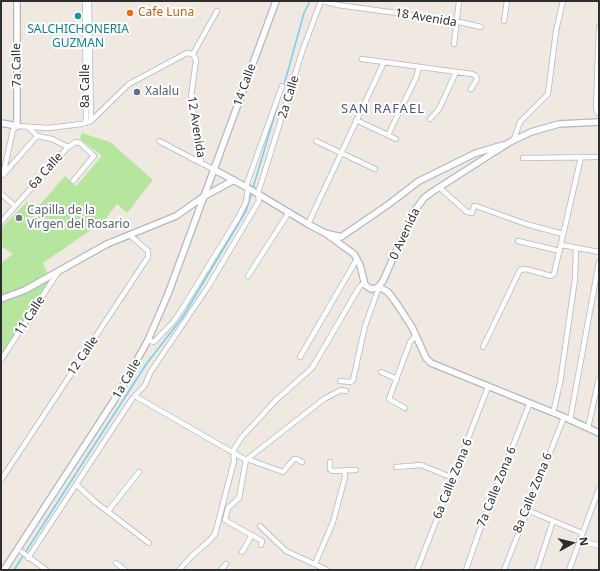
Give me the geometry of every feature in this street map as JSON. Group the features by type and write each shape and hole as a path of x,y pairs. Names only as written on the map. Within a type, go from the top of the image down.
{"street":[{"name":"8a Calle","path":"85,1 88,122"},
{"name":"8a Calle","path":"88,122 89,1"},
{"name":"14 Calle","path":"213,170 276,1"},
{"name":"18 Avenida","path":"322,1 338,6 456,22 481,27"},
{"name":"2a Calle","path":"27,557 56,517 68,494 77,485 91,461 135,396 145,385 150,373 208,287 259,201 258,193 303,49 322,1"},
{"path":"454,44 459,1"},
{"path":"504,21 507,1"},
{"path":"512,141 520,122 548,94 556,31 563,1"},
{"name":"7a Calle","path":"16,2 17,126"},
{"path":"1,123 29,128 48,128 88,122 123,89 137,79 181,55 193,54 218,11"},
{"path":"599,27 596,107 599,114"},
{"name":"12 Avenida","path":"193,54 196,64 191,97 201,163 258,193"},
{"path":"362,59 476,76 477,81 471,89"},
{"path":"308,224 384,62"},
{"path":"388,135 419,67"},
{"path":"430,119 439,109 456,72"},
{"path":"148,340 154,342 182,309 238,218 247,198 248,187 282,86"},
{"path":"356,120 396,139"},
{"name":"0 Avenida","path":"325,233 339,237 344,236 419,181 476,153 512,141 548,126 599,122"},
{"path":"2,176 13,130 17,126"},
{"path":"29,128 38,136 52,139 68,147"},
{"path":"2,176 38,136"},
{"path":"159,141 201,163"},
{"path":"316,141 375,169"},
{"name":"0 Avenida","path":"379,287 413,213 424,198 512,141"},
{"name":"6a Calle","path":"1,222 68,147 76,142 87,148 94,156 73,181"},
{"path":"483,347 522,269 553,275 562,245 573,185 581,157"},
{"path":"523,158 599,157"},
{"name":"1a Calle","path":"4,570 120,391 148,340 168,294 213,170"},
{"path":"1,299 24,290 58,272 101,246 180,214 203,197 234,180"},
{"path":"439,187 467,212 472,213 475,206 526,224 563,234"},
{"name":"0 Avenida","path":"258,193 325,233 352,252 357,259"},
{"path":"1,194 15,206"},
{"path":"248,276 289,212"},
{"name":"12 Calle","path":"1,480 148,257 148,251 130,235"},
{"path":"518,241 560,251"},
{"path":"562,245 599,252"},
{"path":"553,413 561,376 575,279 576,248"},
{"path":"357,259 364,283 371,289 379,287 385,290 394,299 416,335 428,361 529,404 567,418 599,433"},
{"path":"300,357 357,259"},
{"name":"8a Calle Zona 6","path":"504,570 527,510 567,418 599,262"},
{"name":"11 Calle","path":"1,360 58,272"},
{"path":"180,570 215,534 233,465 233,450 241,438 276,400 312,368 360,286 364,283"},
{"path":"340,381 351,382 353,380 366,326 379,287"},
{"path":"405,408 389,399 410,342 416,335"},
{"path":"382,372 397,379"},
{"path":"588,428 599,378"},
{"name":"6a Calle Zona 6","path":"417,570 488,387"},
{"path":"261,545 262,541 226,521 225,519 228,508 239,498 246,460 324,399 341,390 346,391"},
{"path":"135,396 233,450 246,460 250,460 282,472 295,458 302,462"},
{"name":"7a Calle Zona 6","path":"466,570 479,532 529,404"},
{"path":"330,462 330,469 332,471 356,470"},
{"path":"396,467 421,465 453,478"},
{"path":"315,564 333,522 345,477 344,471"},
{"path":"108,511 139,472"},
{"path":"77,485 94,501 149,543"},
{"path":"569,570 599,489"},
{"path":"527,510 582,533"},
{"path":"537,570 553,521"},
{"path":"260,526 285,550 326,570"},
{"path":"242,552 252,536"},
{"path":"579,540 599,546"},
{"path":"22,552 46,570"},
{"path":"116,563 125,570"},
{"path":"221,570 226,564"}],"green space":[{"path":"82,133 110,142 153,180 127,213 117,204 104,221 43,263 50,280 1,356 1,263 13,254 1,246 1,228 27,202 36,209 65,176 76,186 102,156 80,139"}],"waterway":[{"path":"284,85 304,13 310,1"},
{"path":"253,188 278,104"},
{"path":"14,570 147,363 182,318 246,211 252,192"}],"place":[{"name":"Cafe Luna","path":"130,13"},
{"name":"SALCHICHONERIA GUZMAN","path":"78,16"},
{"name":"Xalalu","path":"137,92"},
{"name":"Capilla de la Virgen del Rosario","path":"19,218"}],"district":[{"name":"SAN RAFAEL","path":"383,109"}]}
